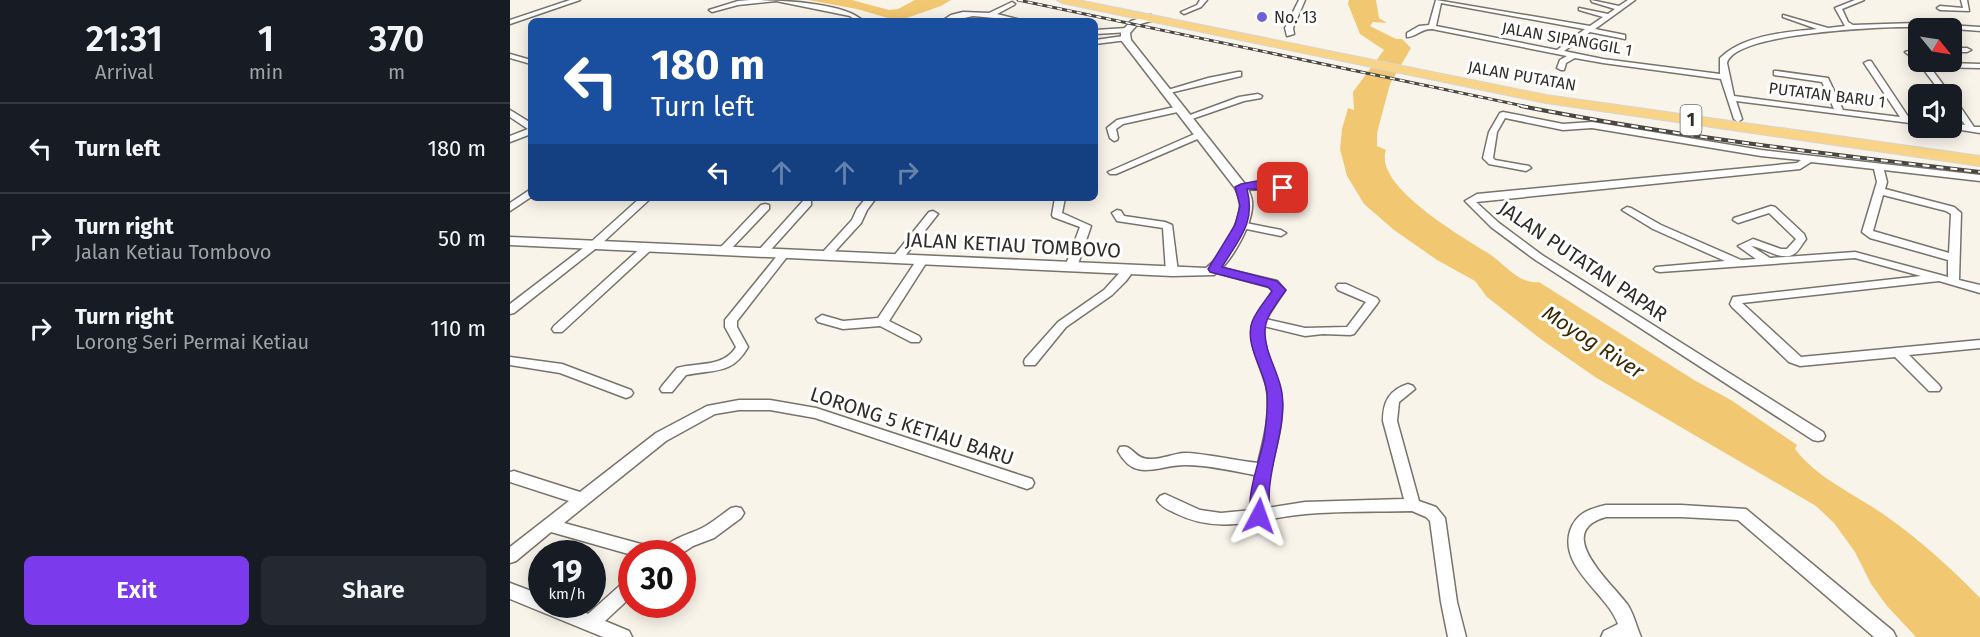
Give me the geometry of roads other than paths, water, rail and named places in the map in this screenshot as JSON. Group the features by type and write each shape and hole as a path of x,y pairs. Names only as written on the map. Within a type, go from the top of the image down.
{"highway":[{"name":"JALAN PUTATAN","path":"1062,0 1130,28 1151,18 1361,57 1578,104 1956,153 1980,152"},
{"path":"1180,11 1202,9"},
{"name":"JALAN PUTATAN","path":"1285,30 1361,57"},
{"name":"JALAN PUTATAN","path":"1408,67 1580,97 1956,153 1980,161"}],"street":[{"path":"510,22 577,0"},
{"path":"712,9 738,3 773,0"},
{"path":"777,0 852,14 857,18"},
{"path":"1285,30 1302,0"},
{"path":"1479,0 1485,3 1482,9"},
{"path":"1558,53 1589,28 1632,0"},
{"path":"1852,28 1845,23 1838,8 1862,0"},
{"path":"1940,8 1967,10 1964,0"},
{"path":"1410,35 1418,28 1432,27 1439,1 1589,28 1622,37"},
{"path":"1594,1 1620,8"},
{"path":"990,15 1012,4"},
{"path":"1581,9 1609,16"},
{"path":"952,18 963,13 1006,18"},
{"path":"1785,16 1830,30"},
{"path":"1738,119 1725,78 1724,58 1737,47 1776,37 1852,28 1908,25 1980,29"},
{"name":"JALAN SIPANGGIL 1","path":"1432,27 1526,51 1558,53 1725,78"},
{"path":"1098,32 1130,28"},
{"path":"1098,41 1130,28"},
{"path":"1130,28 1165,92 1241,187 1246,206 1241,225 1214,269 1278,286 1278,294 1259,321 1258,341 1274,392 1272,439 1264,470 1259,516"},
{"path":"1962,50 1967,50"},
{"path":"510,56 528,61"},
{"path":"1561,68 1563,62 1572,56"},
{"path":"1868,63 1906,120"},
{"path":"1962,65 1980,66"},
{"path":"1930,72 1939,84"},
{"path":"1777,73 1825,80 1840,112"},
{"path":"1165,92 1189,87 1220,76 1238,74"},
{"path":"1114,138 1111,128 1120,122 1183,114 1258,96"},
{"name":"PUTATAN BARU 1","path":"1731,98 1906,120"},
{"path":"510,113 528,127"},
{"path":"1962,114 1975,129"},
{"name":"JALAN PUTATAN PAPAR","path":"1526,168 1492,162 1488,158 1492,146 1491,133 1503,115 1563,127 1592,125 1715,146 1980,178"},
{"path":"510,139 528,130"},
{"path":"1113,172 1199,135"},
{"name":"JALAN PUTATAN PAPAR","path":"1810,158 1800,166 1477,197 1470,201 1495,225 1538,257 1818,436"},
{"path":"1878,166 1882,178 1867,232 1954,258"},
{"path":"1241,187 1271,186 1297,192"},
{"path":"1879,191 1950,209 1956,213 1953,282"},
{"path":"510,208 528,194"},
{"path":"510,310 595,244 643,201"},
{"path":"825,256 857,221 869,201"},
{"path":"1059,201 1057,215 1086,226 1071,267"},
{"path":"762,252 807,203"},
{"path":"724,250 765,207"},
{"path":"1738,220 1771,209 1800,236 1801,239 1790,252 1780,252 1753,242 1743,246 1769,262"},
{"path":"1627,210 1657,227 1741,263"},
{"path":"1117,213 1121,219 1168,227 1172,272"},
{"path":"897,259 933,214"},
{"path":"1241,225 1281,233"},
{"name":"JALAN KETIAU TOMBOVO","path":"510,241 1202,274 1214,269"},
{"path":"558,328 648,247"},
{"path":"667,389 682,371 723,367 740,352 742,347 731,327 731,320 785,254"},
{"path":"1660,269 1863,256 1980,289"},
{"path":"882,321 922,260"},
{"path":"1030,362 1065,322 1120,284 1128,270"},
{"path":"1939,278 1749,298 1737,300 1736,304 1792,359 1800,362 1980,344"},
{"path":"1259,321 1305,332 1350,331 1373,301 1342,287"},
{"path":"822,319 843,325 882,321 915,339"},
{"path":"1899,353 1934,388"},
{"path":"510,360 562,369 626,393"},
{"path":"1408,389 1398,392 1389,408 1390,421 1413,505"},
{"name":"LORONG 5 KETIAU BARU","path":"510,556 634,457 677,427 712,410 739,405 770,405 816,413 1027,483"},
{"path":"1125,451 1131,460 1141,464 1152,465 1184,459 1264,470"},
{"path":"514,477 581,499"},
{"path":"1165,500 1186,513 1218,520 1305,508 1413,505 1431,512 1437,518 1449,602 1457,637"},
{"path":"1610,637 1631,632 1622,611 1588,570 1579,555 1576,538 1580,524 1591,515 1606,511 1741,514 1887,637"},
{"path":"690,540 708,533 736,513"},
{"path":"548,525 618,545"},
{"path":"510,591 528,598"},
{"path":"591,622 618,598"},
{"path":"581,618 623,637"}],"water":[{"path":"808,0 852,0 889,10 898,9 915,0 951,0 941,6 907,18 888,18 857,9"},
{"name":"Moyog River","path":"1349,0 1376,0 1379,18 1387,23 1373,22 1370,26 1396,39 1402,39 1411,48 1390,84 1377,133 1377,146 1386,150 1386,164 1393,179 1406,194 1441,223 1488,253 1518,277 1539,282 1694,380 1731,400 1797,445 1795,449 1814,469 1909,533 1946,564 1980,598 1980,637 1916,637 1887,606 1871,584 1855,552 1834,523 1816,506 1595,377 1542,340 1487,297 1475,281 1437,260 1394,230 1364,204 1347,176 1340,149 1342,129 1348,108 1354,110 1353,92 1384,50 1360,34 1348,4"}],"railway":[{"path":"1018,0 1528,107"},
{"path":"1521,106 1692,135 1980,172"}],"place":[{"name":"No. 13","path":"1262,17"}]}
